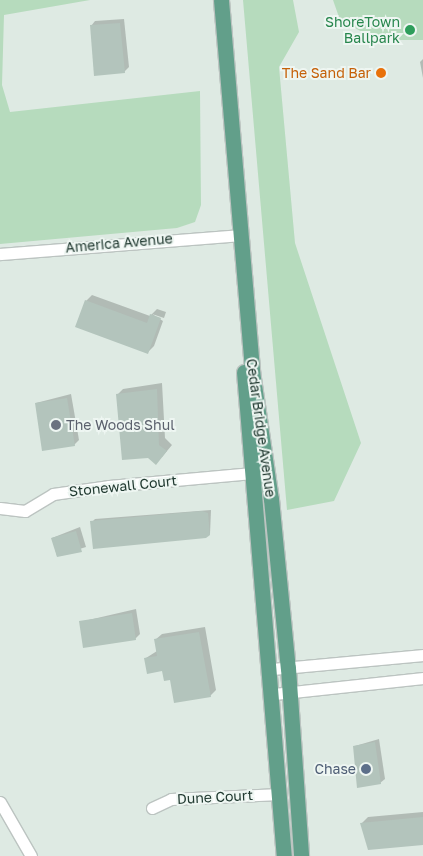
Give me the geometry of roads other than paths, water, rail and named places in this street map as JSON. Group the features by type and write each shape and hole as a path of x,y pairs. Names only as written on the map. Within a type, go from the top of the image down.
{"main road":[{"name":"Cedar Bridge Avenue","path":"221,0 239,235 249,335 288,668 301,856"},
{"path":"249,335 244,372 252,473 272,669 284,856"}],"street":[{"name":"America Avenue","path":"0,254 239,235"},
{"name":"Stonewall Court","path":"0,508 25,511 53,494 252,473"},
{"path":"272,669 423,655"},
{"path":"274,694 423,678"},
{"name":"Dune Court","path":"152,808 171,800 280,794"},
{"path":"0,802 31,856"}],"place":[{"name":"ShoreTown Ballpark","path":"410,30"},
{"name":"The Sand Bar","path":"381,73"},
{"name":"The Woods Shul","path":"56,425"},
{"name":"Chase","path":"366,769"}]}
